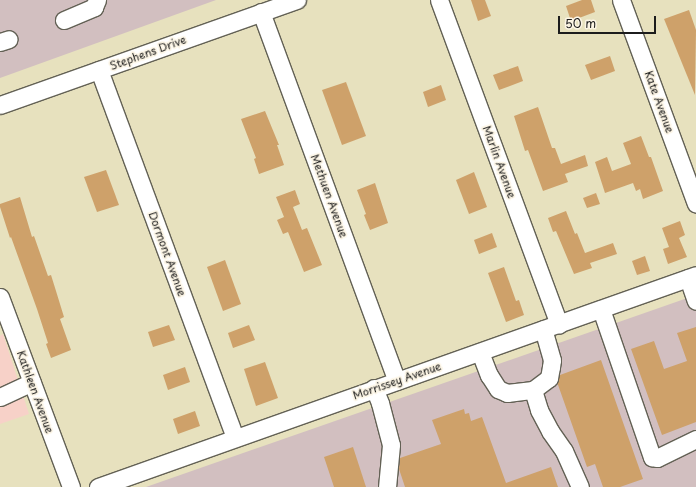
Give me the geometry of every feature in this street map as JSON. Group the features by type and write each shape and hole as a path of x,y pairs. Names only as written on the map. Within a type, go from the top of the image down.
{"street":[{"path":"64,20 94,7 97,0"},
{"name":"Stephens Drive","path":"0,105 296,0"},
{"name":"Marlin Avenue","path":"439,0 551,327 552,360 549,378 533,390"},
{"name":"Kate Avenue","path":"621,0 696,204"},
{"name":"Methuen Avenue","path":"261,12 397,381"},
{"name":"Dormont Avenue","path":"100,70 235,438"},
{"path":"692,277 696,301"},
{"name":"Morrissey Avenue","path":"102,486 374,388 692,277"},
{"name":"Kathleen Avenue","path":"0,297 70,487"},
{"path":"600,310 652,457 657,458 696,439"},
{"path":"480,352 488,375 498,389 507,393 533,390 539,410 550,431 564,450 580,487"},
{"path":"0,397 32,382"},
{"path":"374,388 380,403 391,445 387,487"}],"shaded area":[{"path":"0,0 216,0 0,78"},
{"path":"696,295 696,487 146,487"},
{"path":"3,334 29,414 0,424 0,336"}],"building":[{"path":"471,0 485,0 491,16 478,21"},
{"path":"582,0 591,0 595,12 571,21 566,6"},
{"path":"689,10 696,30 695,95 664,19"},
{"path":"610,56 615,71 591,80 585,65"},
{"path":"518,66 523,81 499,90 493,75"},
{"path":"346,82 366,136 342,145 322,90"},
{"path":"441,85 446,100 428,107 423,92"},
{"path":"538,107 552,148 555,148 561,164 585,155 588,166 565,174 568,182 543,191 528,150 525,151 514,116"},
{"path":"265,111 279,145 277,145 284,165 259,174 254,159 256,158 241,119"},
{"path":"641,136 649,157 651,157 663,191 643,199 640,189 636,191 633,183 605,193 595,162 607,157 612,171 631,164 623,143"},
{"path":"106,170 119,205 97,212 84,177"},
{"path":"474,172 487,207 469,214 456,180"},
{"path":"375,183 388,223 370,230 357,190"},
{"path":"295,190 300,204 293,207 302,230 307,228 322,265 304,272 288,232 283,234 277,220 284,217 276,197"},
{"path":"596,193 600,204 587,208 583,198"},
{"path":"20,197 32,237 34,236 48,276 51,275 64,317 60,319 71,350 51,358 46,344 48,343 37,309 0,207 0,204"},
{"path":"566,211 575,234 577,233 585,253 613,243 617,254 590,263 592,268 574,274 556,231 553,232 548,218"},
{"path":"680,221 685,235 679,238 687,257 668,264 663,249 669,247 662,228"},
{"path":"492,233 497,247 479,254 474,240"},
{"path":"645,256 650,271 637,275 632,261"},
{"path":"225,260 241,304 223,311 207,267"},
{"path":"504,267 516,301 519,300 524,315 506,322 488,273"},
{"path":"169,325 175,340 153,347 148,332"},
{"path":"249,325 255,340 233,348 228,333"},
{"path":"696,327 696,422 662,435 631,349 654,341 664,369 687,361 677,333"},
{"path":"601,360 643,479 620,487 603,487 595,464 587,467 557,382 560,375"},
{"path":"265,362 278,398 256,406 244,369"},
{"path":"185,367 190,382 168,390 163,375"},
{"path":"464,409 465,414 469,413 471,421 482,417 506,483 551,467 558,487 405,487 399,469 400,458 441,444 432,420"},
{"path":"195,411 200,426 178,434 173,419"},
{"path":"353,447 366,487 334,487 324,457"}]}
